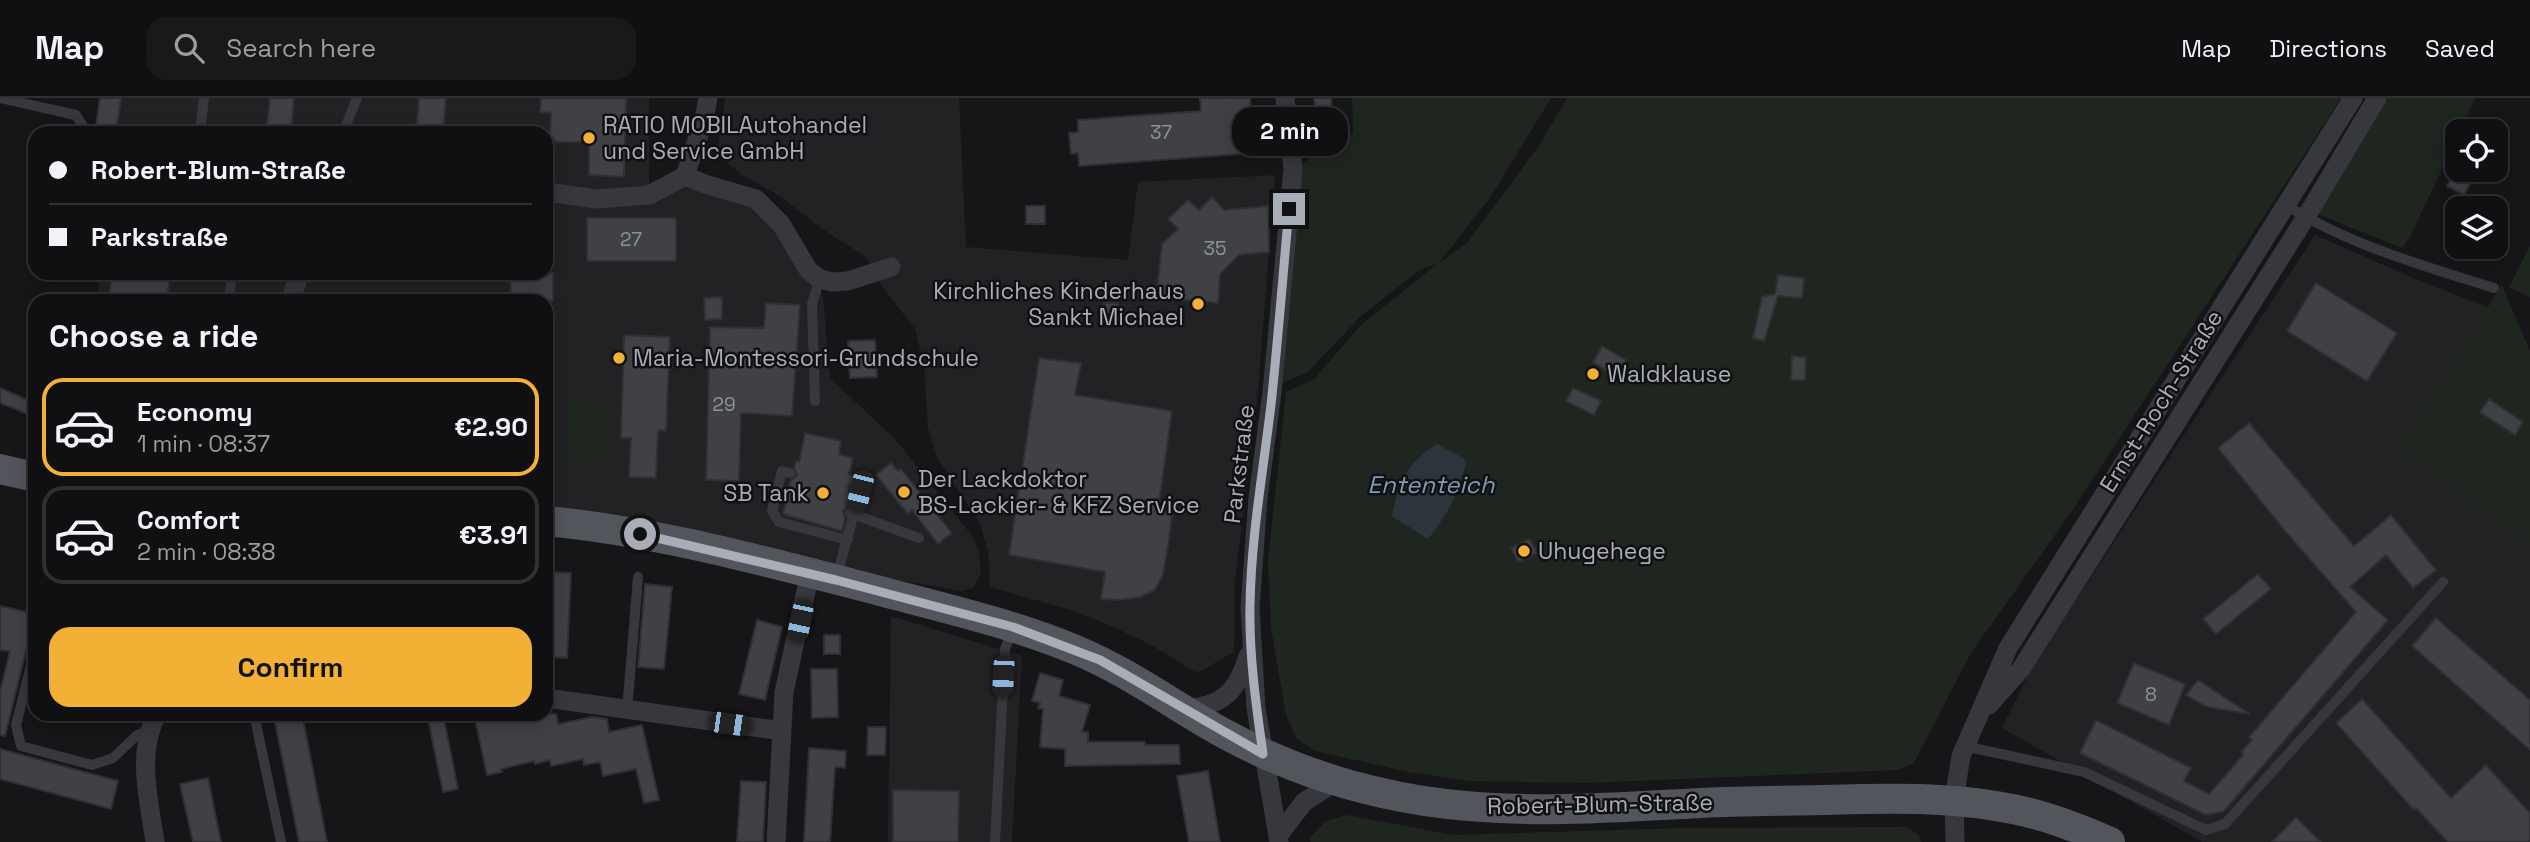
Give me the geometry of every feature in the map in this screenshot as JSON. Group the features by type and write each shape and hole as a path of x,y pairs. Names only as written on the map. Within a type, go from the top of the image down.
{"main road":[{"path":"0,469 28,475"},
{"name":"Robert-Blum-Straße","path":"553,522 675,541 1013,627 1100,660 1263,754 1335,782 1426,801 1517,809 1581,810 1716,802 1882,798 1954,800 2025,812 2061,822 2110,842"}],"street":[{"path":"553,193 597,200 649,195 685,176 704,119 708,98"},
{"name":"Parkstraße","path":"1279,839 1256,708 1251,648 1251,565 1272,392 1293,169 1285,98"},
{"name":"Ernst-Roch-Straße","path":"1955,842 1954,800 1964,746 2008,648 2353,98"},
{"name":"Ernst-Roch-Straße","path":"1974,722 2021,669 2306,217 2377,98"},
{"path":"685,176 756,199 780,224 809,271 820,279 832,282 848,281 891,267"},
{"path":"776,842 784,692 823,577"},
{"path":"1184,709 1205,708 1225,697 1240,680 1251,648"},
{"path":"553,699 782,731"},
{"path":"153,722 145,774 155,842"},
{"name":"Parkstraße","path":"1279,839 1304,802 1335,782"}],"lane":[{"path":"0,98 76,115 84,126"},
{"path":"201,126 204,98"},
{"path":"345,126 355,99"},
{"path":"2286,205 2306,217 2398,257 2494,288"},
{"path":"816,401 812,304 820,279"},
{"path":"790,473 782,471 780,496 772,511 779,522 848,540"},
{"path":"823,577 848,540 852,513 860,491 855,489"},
{"path":"852,513 919,538"},
{"path":"626,710 638,577"},
{"path":"1964,746 2084,772 2206,830 2225,824 2443,582"},
{"path":"995,842 1005,649 1013,627"},
{"path":"28,678 16,725 22,746 92,765 113,758 153,722"},
{"path":"255,721 281,842"}],"shaded area":[{"path":"120,98 649,98 649,194 685,176 756,199 809,271 823,297 830,378 895,439 973,537 979,551 981,572 974,587 962,591 553,522 553,294 98,294 99,280 553,280 553,126 117,126"},
{"path":"725,98 959,98 966,247 1128,260 1138,182 1275,175 1257,402 1235,580 1234,652 1197,673 1151,645 1107,624 1074,611 990,587 988,551 980,524 937,457 928,428 924,366 915,329 881,285 866,257 821,228 782,198 741,174 717,155"},
{"path":"1352,98 1551,98 1490,198 1438,264 1467,243 1540,144 1567,98 2341,98 2074,508 1971,653 1914,763 1898,770 1584,783 1470,781 1408,772 1315,751 1297,739 1286,715 1271,628 1268,561 1286,392 1314,379 1361,325 1437,264 1421,269 1361,316 1308,372 1280,384 1301,164 1353,133"},
{"path":"2387,98 2475,98 2465,119 2445,119 2445,163 2410,237 2402,248 2315,213"},
{"path":"2315,235 2420,281 2488,307 2398,447 2530,546 2530,842 2202,842 2002,728 2032,667"},
{"path":"2530,246 2530,297 2509,287"},
{"path":"2502,285 2530,351 2530,546 2398,447"},
{"path":"567,395 610,396 608,464 565,464"},
{"path":"891,616 1022,656 1012,842 888,842"},
{"path":"1347,815 1454,835 1684,828 1906,827 1919,835 1921,842 1311,842 1310,837 1326,821"}],"water":[{"name":"Ententeich","path":"1437,444 1466,462 1452,503 1428,539 1392,516 1401,483 1411,466"}],"building":[{"path":"100,98 121,98 117,126 96,126"},
{"path":"270,98 294,98 292,126 267,126"},
{"path":"419,98 446,98 444,126 417,126"},
{"name":"RATIO MOBILAutohandel und Service GmbH","path":"541,98 626,98 624,177 589,175 589,142 556,142 553,138 553,126 550,126 551,113 540,112"},
{"path":"1200,98 1250,98 1251,114 1243,115 1245,141 1239,142 1240,154 1079,166 1078,153 1071,154 1069,133 1078,132 1078,120 1201,111"},
{"path":"1314,98 1331,98 1333,125 1317,127"},
{"path":"2449,182 2471,182 2464,195 2447,186"},
{"path":"1212,197 1224,210 1268,206 1269,252 1239,255 1220,274 1218,303 1156,297 1162,244 1178,229 1168,219 1188,200 1199,210"},
{"path":"1026,206 1045,206 1045,224 1026,224"},
{"path":"587,218 676,218 676,261 587,261"},
{"path":"1778,275 1804,278 1802,298 1778,296 1764,341 1753,338 1762,297 1775,294"},
{"path":"111,280 169,280 168,294 109,294"},
{"path":"511,280 553,280 553,294 510,294"},
{"path":"2316,283 2397,333 2367,381 2287,331"},
{"path":"722,297 722,319 705,320 704,298"},
{"path":"766,303 800,305 792,416 741,413 739,481 706,480 710,327 764,328"},
{"path":"1104,303 1118,303 1118,317 1104,317"},
{"path":"624,335 670,337 666,431 658,430 656,478 629,477 631,438 621,438"},
{"path":"875,340 877,377 850,378 848,341"},
{"path":"1602,346 1626,360 1617,377 1593,362"},
{"path":"1792,356 1806,357 1805,380 1791,380"},
{"path":"1039,358 1081,363 1075,395 1172,411 1158,510 1172,513 1169,540 1163,575 1155,590 1141,597 1101,599 1105,572 1009,555"},
{"path":"0,388 28,400 28,414 0,403"},
{"path":"1573,388 1601,401 1594,415 1566,401"},
{"path":"2489,399 2523,422 2515,435 2480,412"},
{"path":"2249,423 2354,546 2391,515 2436,570 2413,588 2386,555 2350,587 2388,620 2224,811 2206,815 2080,753 2096,720 2191,768 2184,781 2209,794 2243,755 2241,752 2252,740 2249,737 2356,612 2218,448"},
{"path":"805,433 841,441 839,454 853,458 849,474 857,476 855,482 848,487 851,495 848,506 843,511 845,518 842,531 783,514 791,480 797,475 794,467 796,461 799,462"},
{"path":"891,463 898,471 901,469 952,533 938,544 912,510 908,514 876,475"},
{"name":"Uhugehege","path":"1530,539 1537,553 1518,562 1511,548"},
{"path":"553,572 571,573 567,658 553,657"},
{"path":"2258,574 2271,589 2216,634 2203,619"},
{"path":"645,584 672,587 664,669 638,667"},
{"path":"0,606 28,612 28,642 5,736 0,735 0,692 10,651 0,650"},
{"path":"2436,618 2530,700 2530,750 2412,646"},
{"path":"757,620 782,627 765,700 739,694"},
{"path":"824,635 840,635 840,654 824,654"},
{"path":"2134,663 2185,684 2169,725 2117,703"},
{"path":"811,669 837,669 838,717 812,718"},
{"path":"1040,673 1063,680 1059,696 1090,705 1082,732 1088,732 1088,742 1179,745 1180,764 1065,766 1065,749 1040,747 1043,709 1038,708 1040,703 1032,701"},
{"path":"2198,680 2250,714 2207,707 2186,695"},
{"path":"2362,699 2451,798 2486,765 2530,813 2530,842 2448,842 2416,808 2414,810 2336,723"},
{"path":"553,714 556,714 558,724 593,717 607,719 609,732 642,725 659,800 644,803 636,769 603,776 600,762 584,765 583,759 551,766 550,760 535,764 534,761 487,775 475,721 553,721"},
{"path":"275,721 303,721 327,842 299,842"},
{"path":"428,721 444,721 458,789 443,792"},
{"path":"868,727 886,727 885,755 867,755"},
{"path":"809,748 846,751 845,768 835,767 830,842 804,842"},
{"path":"0,749 118,781 111,809 0,779"},
{"path":"1208,771 1220,842 1189,842 1177,776"},
{"path":"208,778 221,842 193,842 180,784"},
{"path":"741,781 766,782 763,842 737,842"},
{"path":"893,790 959,791 958,842 893,842"},
{"path":"2296,817 2321,842 2272,842"}],"place":[{"name":"RATIO MOBILAutohandel und Service GmbH","path":"589,138"},
{"name":"Kirchliches Kinderhaus Sankt Michael","path":"1198,304"},
{"name":"Maria-Montessori-Grundschule","path":"619,358"},
{"name":"Waldklause","path":"1593,374"},
{"name":"Der Lackdoktor BS-Lackier- & KFZ Service","path":"904,492"},
{"name":"SB Tank","path":"823,493"},
{"name":"Uhugehege","path":"1524,551"}],"route":[{"path":"640,534 704,547 1013,627 1100,660 1263,754 1251,648 1251,565 1272,392 1289,209"}]}
